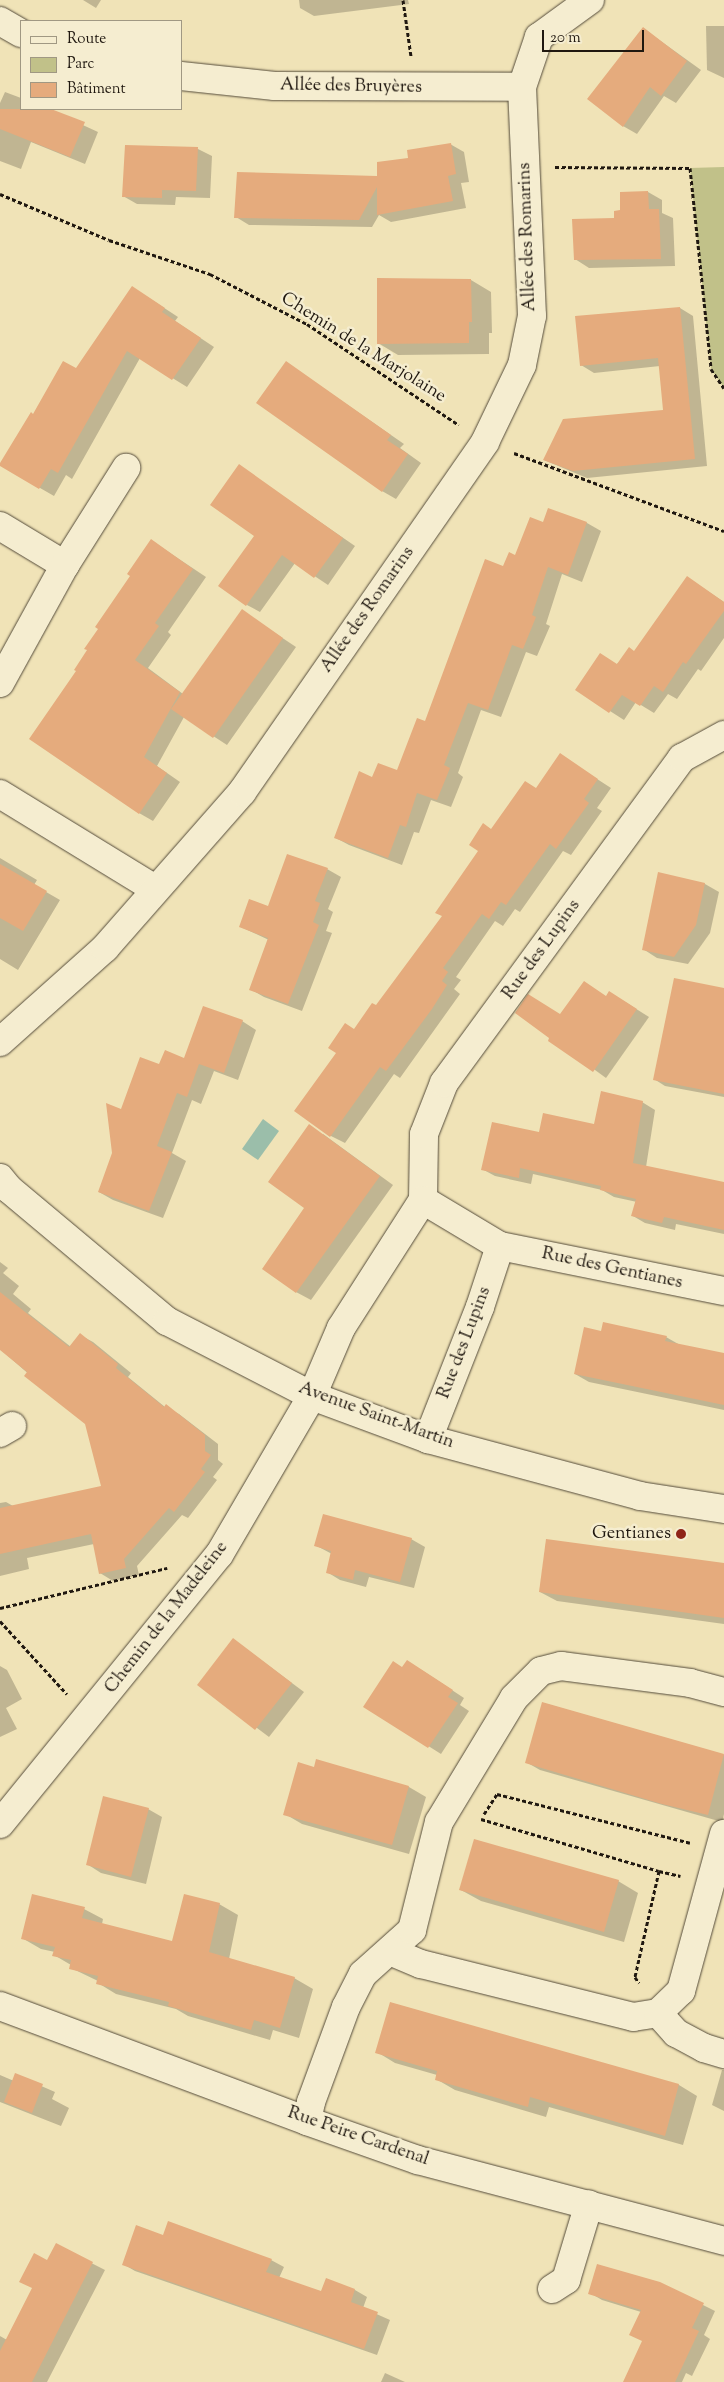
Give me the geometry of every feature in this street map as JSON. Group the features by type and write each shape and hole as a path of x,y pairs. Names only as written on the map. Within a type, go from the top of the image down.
{"street":[{"name":"Allée des Romarins","path":"0,1042 105,948 154,889 242,792 485,442 522,365 532,316 522,87 538,37 590,0"},
{"path":"0,21 20,33"},
{"name":"Allée des Bruyères","path":"182,76 274,86 522,87"},
{"path":"0,683 65,565 126,468"},
{"path":"0,526 65,565"},
{"name":"Rue des Lupins","path":"423,1200 424,1134 444,1083 682,758 724,735"},
{"path":"0,794 154,889"},
{"name":"Avenue Saint-Martin","path":"0,1178 9,1188 167,1320 312,1396 428,1439 640,1496 724,1509"},
{"path":"312,1396 341,1328 423,1200 500,1246"},
{"name":"Rue des Lupins","path":"428,1439 480,1307 500,1246"},
{"name":"Rue des Gentianes","path":"500,1246 724,1292"},
{"name":"Chemin de la Madeleine","path":"0,1824 219,1555 312,1396"},
{"path":"307,2121 311,2102 346,2007 363,1974 412,1930 439,1822 514,1698 541,1671 561,1666 690,1683 724,1692"},
{"path":"390,1950 421,1964 633,2017 658,2013 682,1991 722,1843"},
{"name":"Rue Peire Cardenal","path":"0,2006 307,2121 418,2160 724,2241"},
{"path":"658,2013 676,2033 704,2048 724,2054"},
{"path":"552,2289 566,2280 589,2204"}],"path":[{"path":"403,0 415,88"},
{"path":"525,167 690,168 711,369 724,388"},
{"name":"Chemin de la Marjolaine","path":"0,194 108,240 210,274 306,324 485,442 724,531"},
{"path":"0,1608 172,1567"},
{"path":"0,1621 88,1718"},
{"path":"480,1818 497,1794 722,1843"},
{"path":"439,1822 456,1829 464,1817 480,1818 659,1871 635,1977 658,2013"}],"green space":[{"path":"724,167 724,388 711,369 690,168"}],"shaded area":[{"path":"263,1119 279,1131 258,1160 242,1149"}],"building":[{"path":"643,27 687,61 661,96 650,87 623,127 587,99"},
{"path":"0,109 54,110 85,122 70,157 0,129"},
{"path":"451,143 456,174 448,176 453,201 377,215 377,187 359,220 234,218 237,172 377,176 377,162 408,158 407,150"},
{"path":"125,145 198,147 196,191 162,190 162,198 122,197"},
{"path":"648,191 649,209 659,209 661,259 574,260 572,219 614,218 614,211 620,210 620,192"},
{"path":"377,278 471,279 472,322 469,322 469,343 377,344"},
{"path":"132,286 165,308 162,312 201,338 172,380 127,351 58,473 51,469 39,489 0,466 0,463 31,412 33,414 63,361 76,368"},
{"path":"680,307 695,459 573,471 543,460 563,419 663,410 658,358 580,366 575,316"},
{"path":"286,361 391,435 387,440 408,454 382,492 256,403"},
{"path":"239,464 343,538 314,578 282,555 246,606 218,586 254,536 210,505"},
{"path":"548,508 587,522 568,575 548,567 532,615 536,617 523,649 512,645 488,710 468,703 444,765 450,768 437,800 417,793 406,827 400,825 388,858 334,838 359,771 372,777 378,763 397,770 417,718 425,721 485,559 503,566 509,552 515,555 530,517 543,522"},
{"path":"151,539 193,569 155,623 159,626 135,660 180,692 144,757 167,773 139,814 29,739 76,671 74,670 87,650 84,649 98,629 95,627 130,576 127,574"},
{"path":"687,576 724,602 724,611 686,664 683,662 663,692 654,686 640,706 622,695 609,713 575,690 600,653 617,664 629,647 634,651"},
{"path":"242,609 283,638 213,738 171,709"},
{"path":"560,753 598,779 584,799 589,803 556,849 550,844 506,905 501,902 489,919 482,914 443,968 448,972 442,981 447,985 432,1009 386,1071 380,1067 330,1137 294,1111 336,1053 328,1048 345,1023 354,1029 372,1003 376,1005 442,916 435,913 478,851 469,845 483,823 491,829 525,781 536,788"},
{"path":"287,854 328,868 315,901 320,903 313,922 319,925 288,1004 249,990 268,938 239,927 249,899 268,906"},
{"path":"0,864 47,891 23,931 0,918"},
{"path":"658,872 705,883 696,925 674,957 642,950"},
{"path":"674,978 724,988 724,1094 653,1080"},
{"path":"584,981 606,996 609,991 637,1009 593,1072 548,1041 549,1038 515,1013 528,994 560,1014"},
{"path":"203,1006 243,1020 224,1073 199,1064 187,1097 177,1093 157,1146 172,1152 149,1211 98,1192 112,1153 106,1103 121,1109 140,1057 159,1064 165,1050 184,1058"},
{"path":"601,1091 643,1101 633,1163 724,1182 724,1230 664,1217 662,1223 631,1216 636,1199 600,1190 601,1186 520,1168 519,1178 481,1170 492,1122 539,1132 543,1113 594,1124"},
{"path":"309,1124 380,1176 296,1293 262,1269 304,1208 268,1182"},
{"path":"0,1292 69,1347 80,1333 118,1364 116,1368 164,1407 166,1404 205,1435 205,1451 211,1455 201,1469 205,1472 174,1512 169,1508 124,1559 126,1568 99,1574 91,1534 0,1554 0,1508 101,1486 85,1424 24,1376 27,1372 0,1350"},
{"path":"603,1322 667,1336 665,1341 724,1353 724,1405 574,1374 584,1327 601,1331"},
{"path":"323,1514 412,1538 400,1582 355,1570 353,1580 326,1573 331,1551 314,1546"},
{"path":"546,1539 724,1563 724,1618 539,1592"},
{"path":"233,1638 292,1683 255,1730 197,1685"},
{"path":"407,1660 453,1690 448,1697 458,1703 428,1748 363,1707 393,1661 402,1667"},
{"path":"542,1702 724,1754 708,1815 662,1804 525,1763"},
{"path":"316,1759 409,1786 392,1845 283,1815 298,1762 314,1767"},
{"path":"103,1796 149,1808 131,1877 86,1865"},
{"path":"474,1839 619,1880 604,1932 459,1890"},
{"path":"32,1894 85,1907 82,1918 172,1941 184,1894 220,1903 209,1952 295,1977 280,2028 254,2020 251,2030 168,2006 169,2002 96,1984 98,1976 69,1969 71,1960 52,1956 55,1947 21,1939"},
{"path":"390,2002 679,2084 665,2136 530,2097 528,2107 435,2080 437,2071 375,2053"},
{"path":"15,2073 43,2084 32,2113 4,2102"},
{"path":"168,2221 272,2259 266,2272 321,2291 326,2278 355,2289 351,2302 378,2312 364,2349 122,2265 136,2225 163,2235"},
{"path":"56,2243 93,2262 32,2382 0,2382 0,2351 32,2288 19,2282 34,2253 47,2260"},
{"path":"597,2264 660,2282 704,2303 692,2328 699,2331 675,2382 623,2382 642,2341 629,2335 641,2310 588,2294"}],"place":[{"name":"Gentianes","path":"681,1534"}]}
